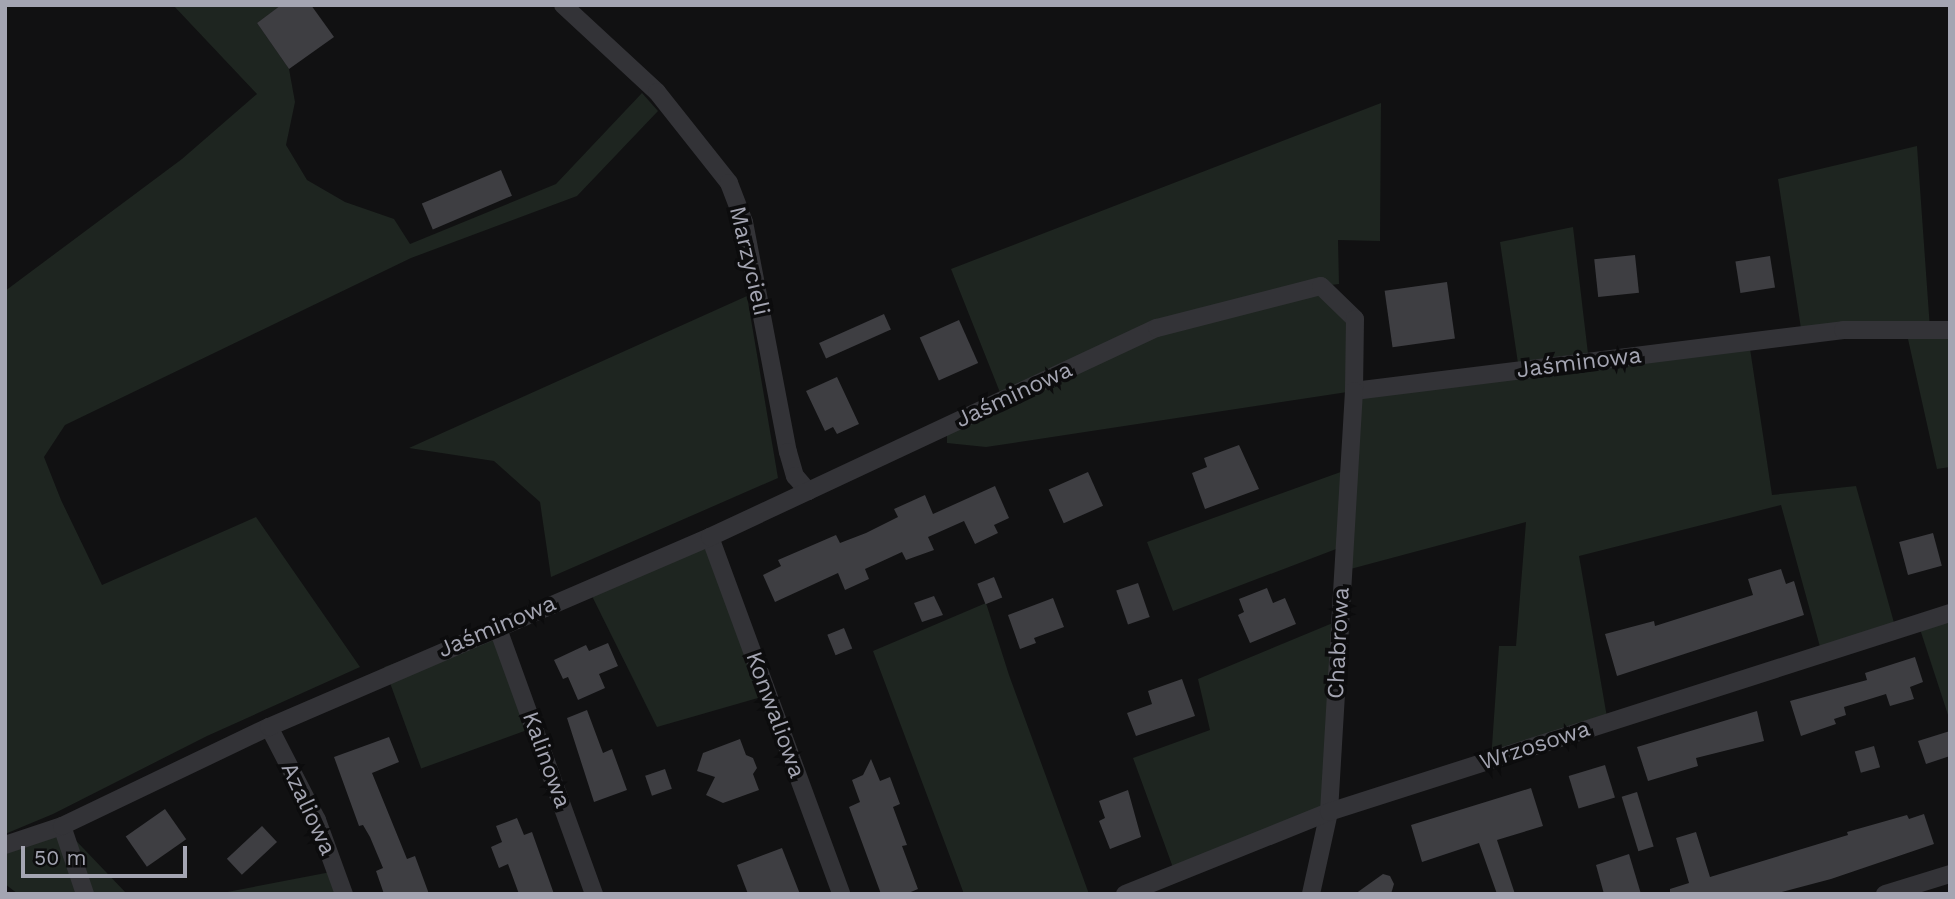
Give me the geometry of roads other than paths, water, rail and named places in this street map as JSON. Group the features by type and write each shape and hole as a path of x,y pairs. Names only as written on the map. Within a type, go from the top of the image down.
{"street":[{"name":"Marzycieli","path":"564,5 657,92 729,183 744,222 788,452 795,476 808,491"},
{"name":"Jaśminowa","path":"5,845 62,826 269,727 497,626 710,537 1157,328 1321,286 1355,319 1354,391 1843,330 1950,330"},
{"name":"Chabrowa","path":"1311,894 1329,812 1354,391"},
{"name":"Konwaliowa","path":"710,537 841,894"},
{"name":"Wrzosowa","path":"1125,894 1329,812 1950,613"},
{"name":"Kalinowa","path":"497,626 594,894"},
{"name":"Azaliowa","path":"269,727 317,820 344,894"},
{"path":"62,826 85,894"},
{"path":"1891,893 1950,874"}]}
